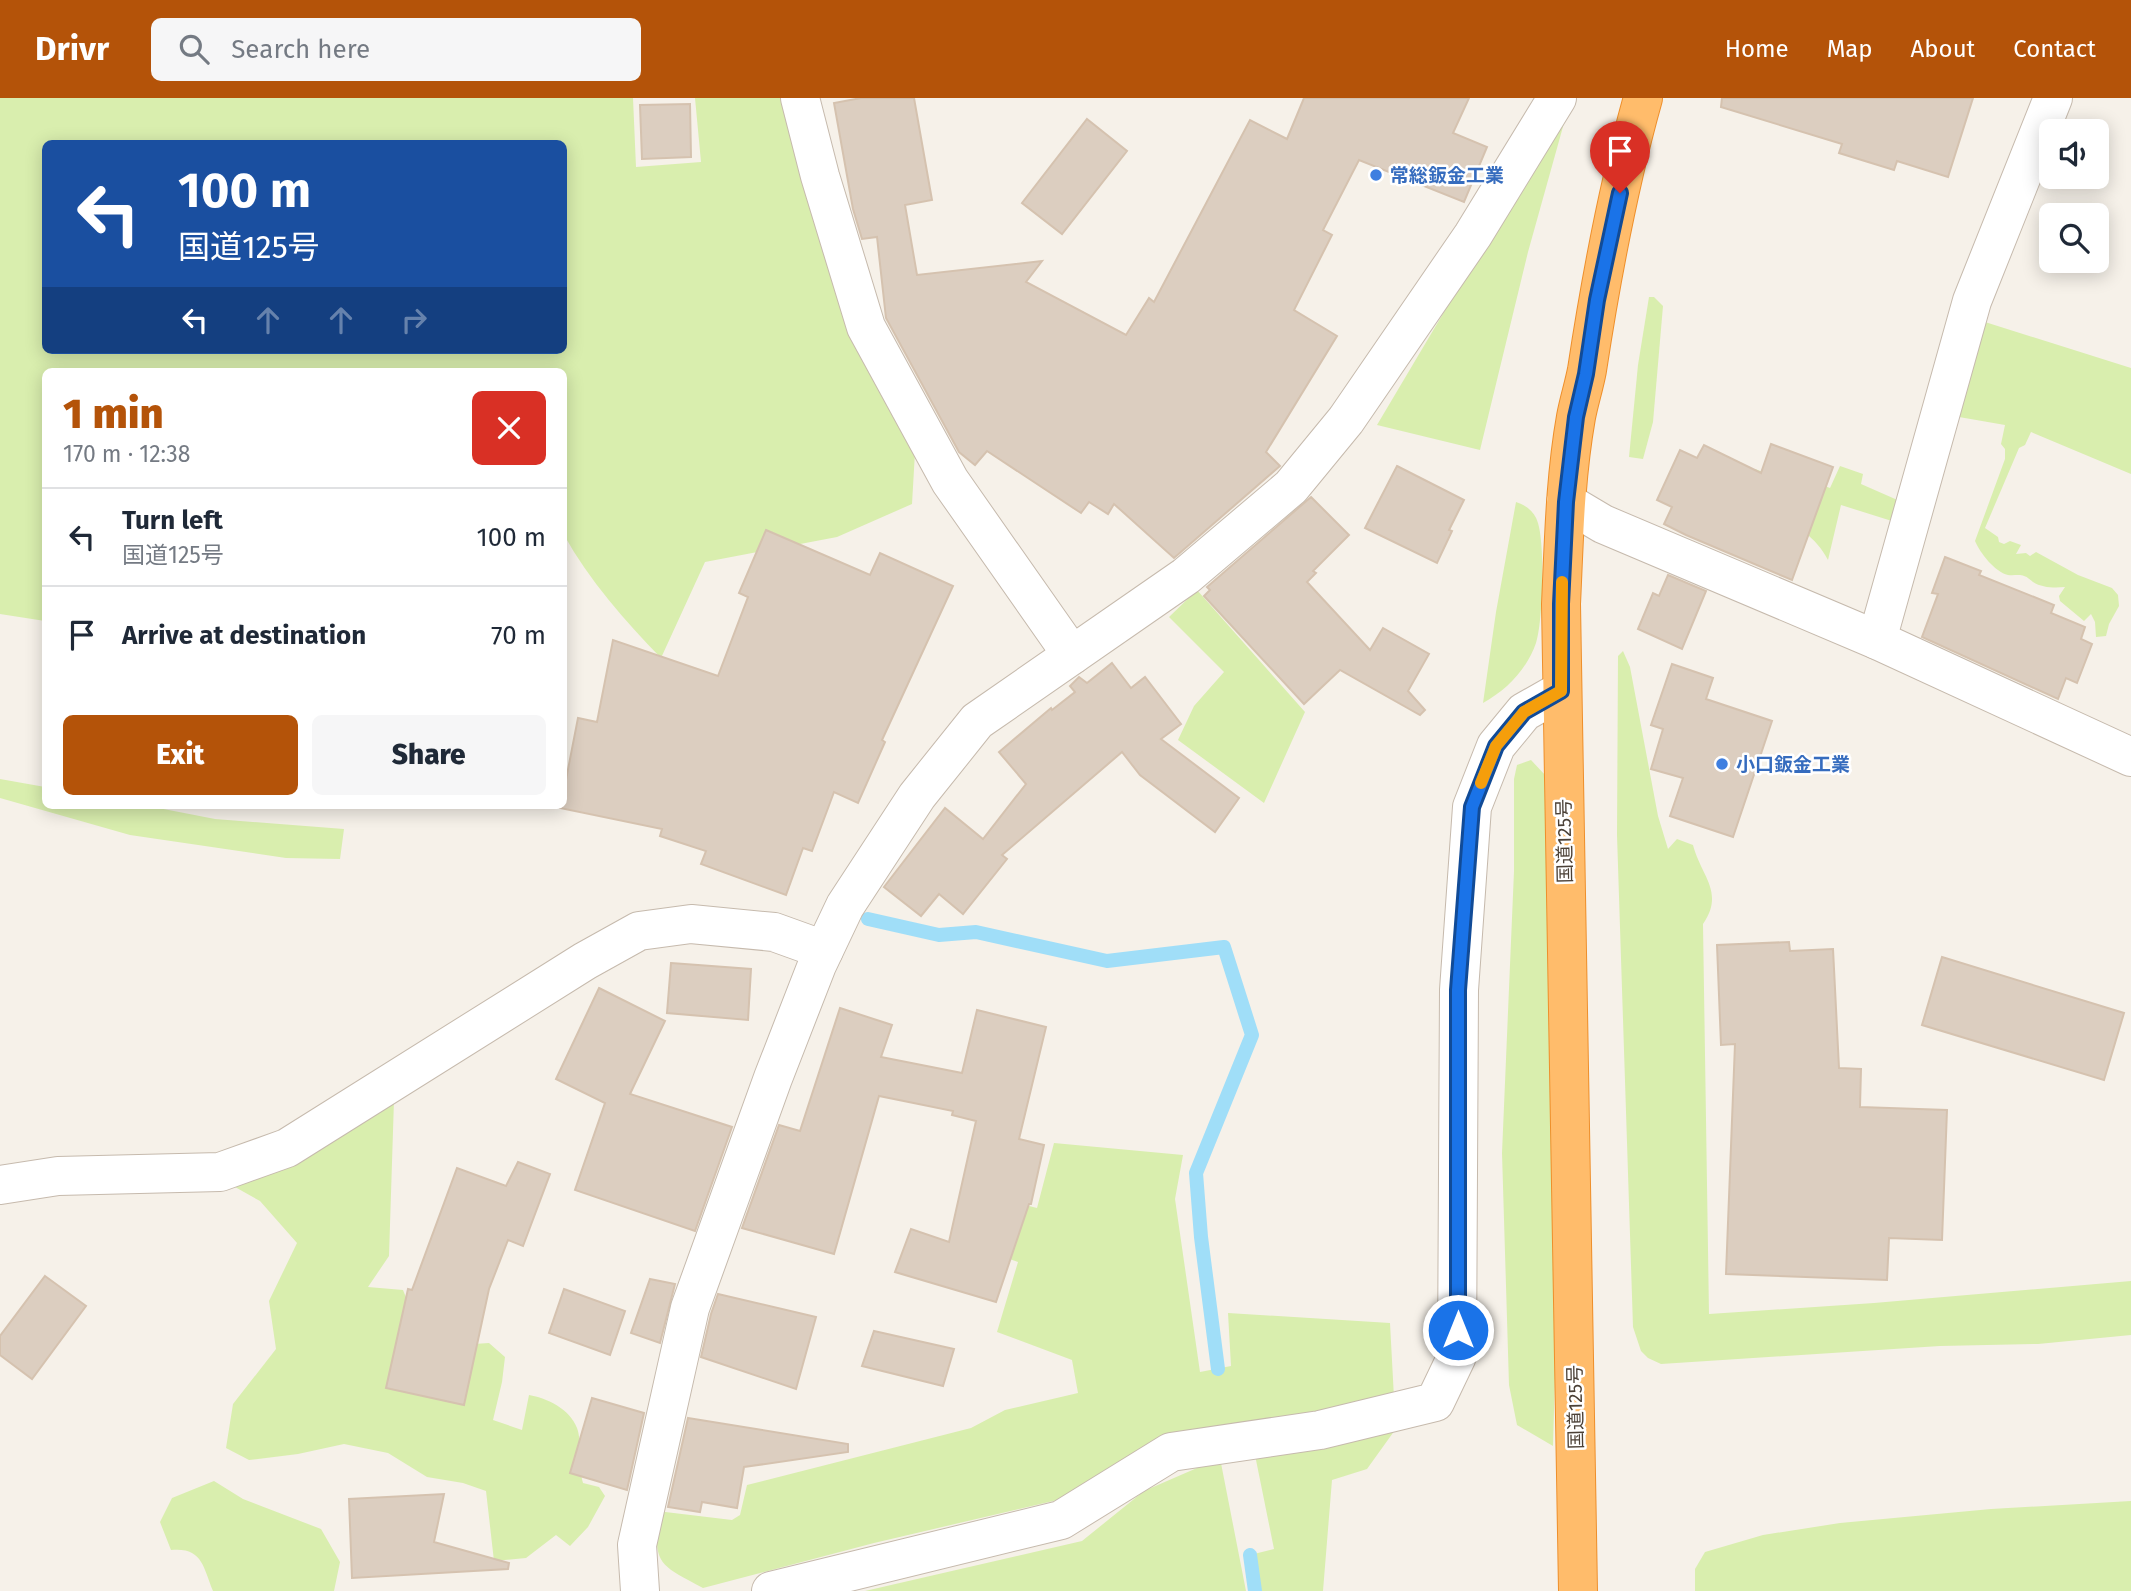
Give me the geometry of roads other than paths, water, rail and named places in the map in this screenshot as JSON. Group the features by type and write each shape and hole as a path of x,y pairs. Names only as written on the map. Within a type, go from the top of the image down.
{"highway":[{"name":"国道125号","path":"1578,1591 1561,604 1566,502 1576,417 1586,374 1597,300 1631,140 1643,98"}],"street":[{"path":"800,98 820,176 866,327 950,481 1072,655"},
{"path":"640,1591 636,1545 690,1308 769,1089 824,950 845,906 917,796 977,721 1186,576 1291,487 1346,421 1473,235 1557,98"},
{"path":"1877,640 1972,301 2053,98"},
{"path":"1566,502 1603,524 1877,640 2131,757"},
{"path":"771,1591 1061,1520 1171,1452 1320,1430 1435,1402 1457,1356 1458,990 1472,807 1496,746 1524,712 1561,691"},
{"path":"0,1185 58,1177 220,1172 287,1148 585,961 639,931 691,924 774,932 824,950"}],"waterway":[{"path":"868,919 939,935 976,932 1107,961 1224,947 1252,1035 1196,1173 1201,1237 1218,1369"},
{"path":"1250,1555 1255,1591"}],"place":[{"name":"常総鈑金工業","path":"1376,175"},
{"name":"小口鈑金工業","path":"1722,764"}]}
